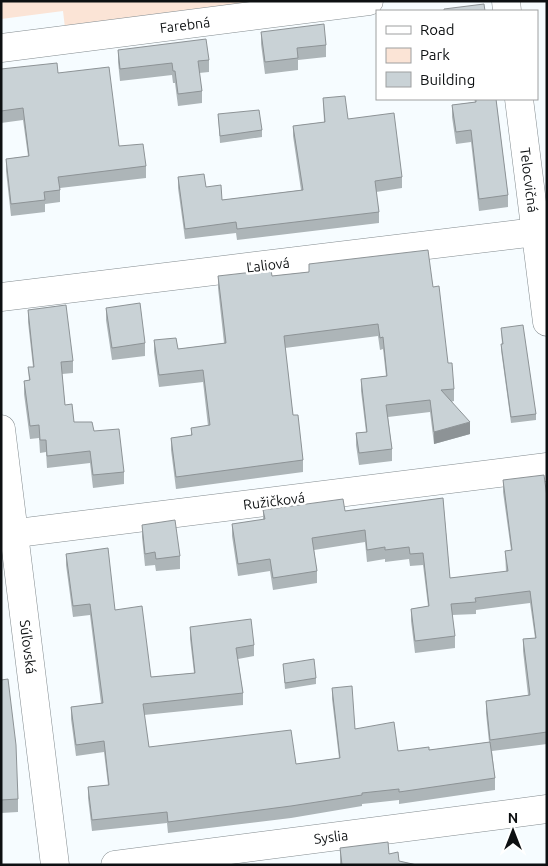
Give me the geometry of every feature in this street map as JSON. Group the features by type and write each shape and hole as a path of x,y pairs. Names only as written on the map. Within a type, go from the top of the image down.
{"street":[{"name":"Farebná","path":"1,48 369,1"},
{"name":"Telocvičná","path":"518,100 547,322"},
{"name":"Ľaliová","path":"1,296 536,232"},
{"name":"Súľovská","path":"1,429 8,534 55,865"},
{"name":"Ružičková","path":"8,534 547,467"},
{"name":"Syslia","path":"115,865 547,809"}],"green space":[{"path":"1,1 287,1 65,28 63,11 1,19"}],"building":[{"path":"484,4 485,10 444,10"},
{"path":"324,24 326,45 297,48 298,58 265,62 261,32"},
{"path":"206,39 209,60 198,61 202,91 178,94 172,63 120,69 118,50"},
{"path":"57,63 58,73 109,67 119,146 143,144 146,166 58,177 60,190 44,192 45,200 11,204 6,159 29,156 23,108 1,111 1,69"},
{"path":"345,96 348,119 394,113 402,177 375,181 379,212 237,229 236,222 185,229 178,177 204,174 206,187 221,185 222,200 303,190 293,126 325,122 323,98"},
{"path":"476,100 496,100 508,195 479,199 471,130 456,132 452,105 476,102"},
{"path":"259,110 262,130 220,136 218,114"},
{"path":"428,250 433,287 439,286 448,363 452,363 454,389 441,390 470,422 434,432 430,400 386,405 392,449 359,453 356,433 367,432 361,379 387,376 383,337 380,338 378,324 284,336 293,415 298,415 303,460 176,477 171,438 192,435 191,428 210,425 203,370 159,375 154,340 176,338 178,349 226,343 218,276 271,270 272,276 309,272 309,264"},
{"path":"140,303 145,343 112,348 106,308"},
{"path":"66,305 73,361 61,362 65,405 72,404 74,422 92,422 94,431 119,429 124,472 93,475 90,451 47,456 46,440 40,440 39,425 30,426 24,381 30,380 28,367 34,367 28,310"},
{"path":"523,325 536,414 511,417 501,344 503,344 501,328"},
{"path":"544,475 547,497 547,732 490,740 486,701 530,695 523,639 536,638 530,591 475,598 476,602 451,604 455,636 415,641 411,609 429,606 423,553 410,554 409,547 385,550 385,547 367,550 365,530 312,538 317,571 273,578 270,559 238,564 232,524 265,519 263,510 343,499 345,511 443,498 450,578 508,571 505,551 512,550 503,480"},
{"path":"175,520 180,556 156,559 155,552 145,554 142,525"},
{"path":"108,548 115,610 142,606 151,677 195,673 190,627 251,619 254,645 236,648 243,693 143,704 149,747 291,730 296,764 340,758 332,688 352,686 355,729 394,722 398,751 429,747 429,750 490,742 495,778 399,792 399,789 362,793 362,795 291,806 168,822 167,812 92,820 88,787 109,785 104,741 76,745 71,707 103,703 90,604 73,606 66,554"},
{"path":"314,659 316,678 285,683 283,664"},
{"path":"8,679 16,745 18,799 1,800 1,680"},
{"path":"388,842 389,854 398,852 399,861 417,865 342,865 340,848"}]}
